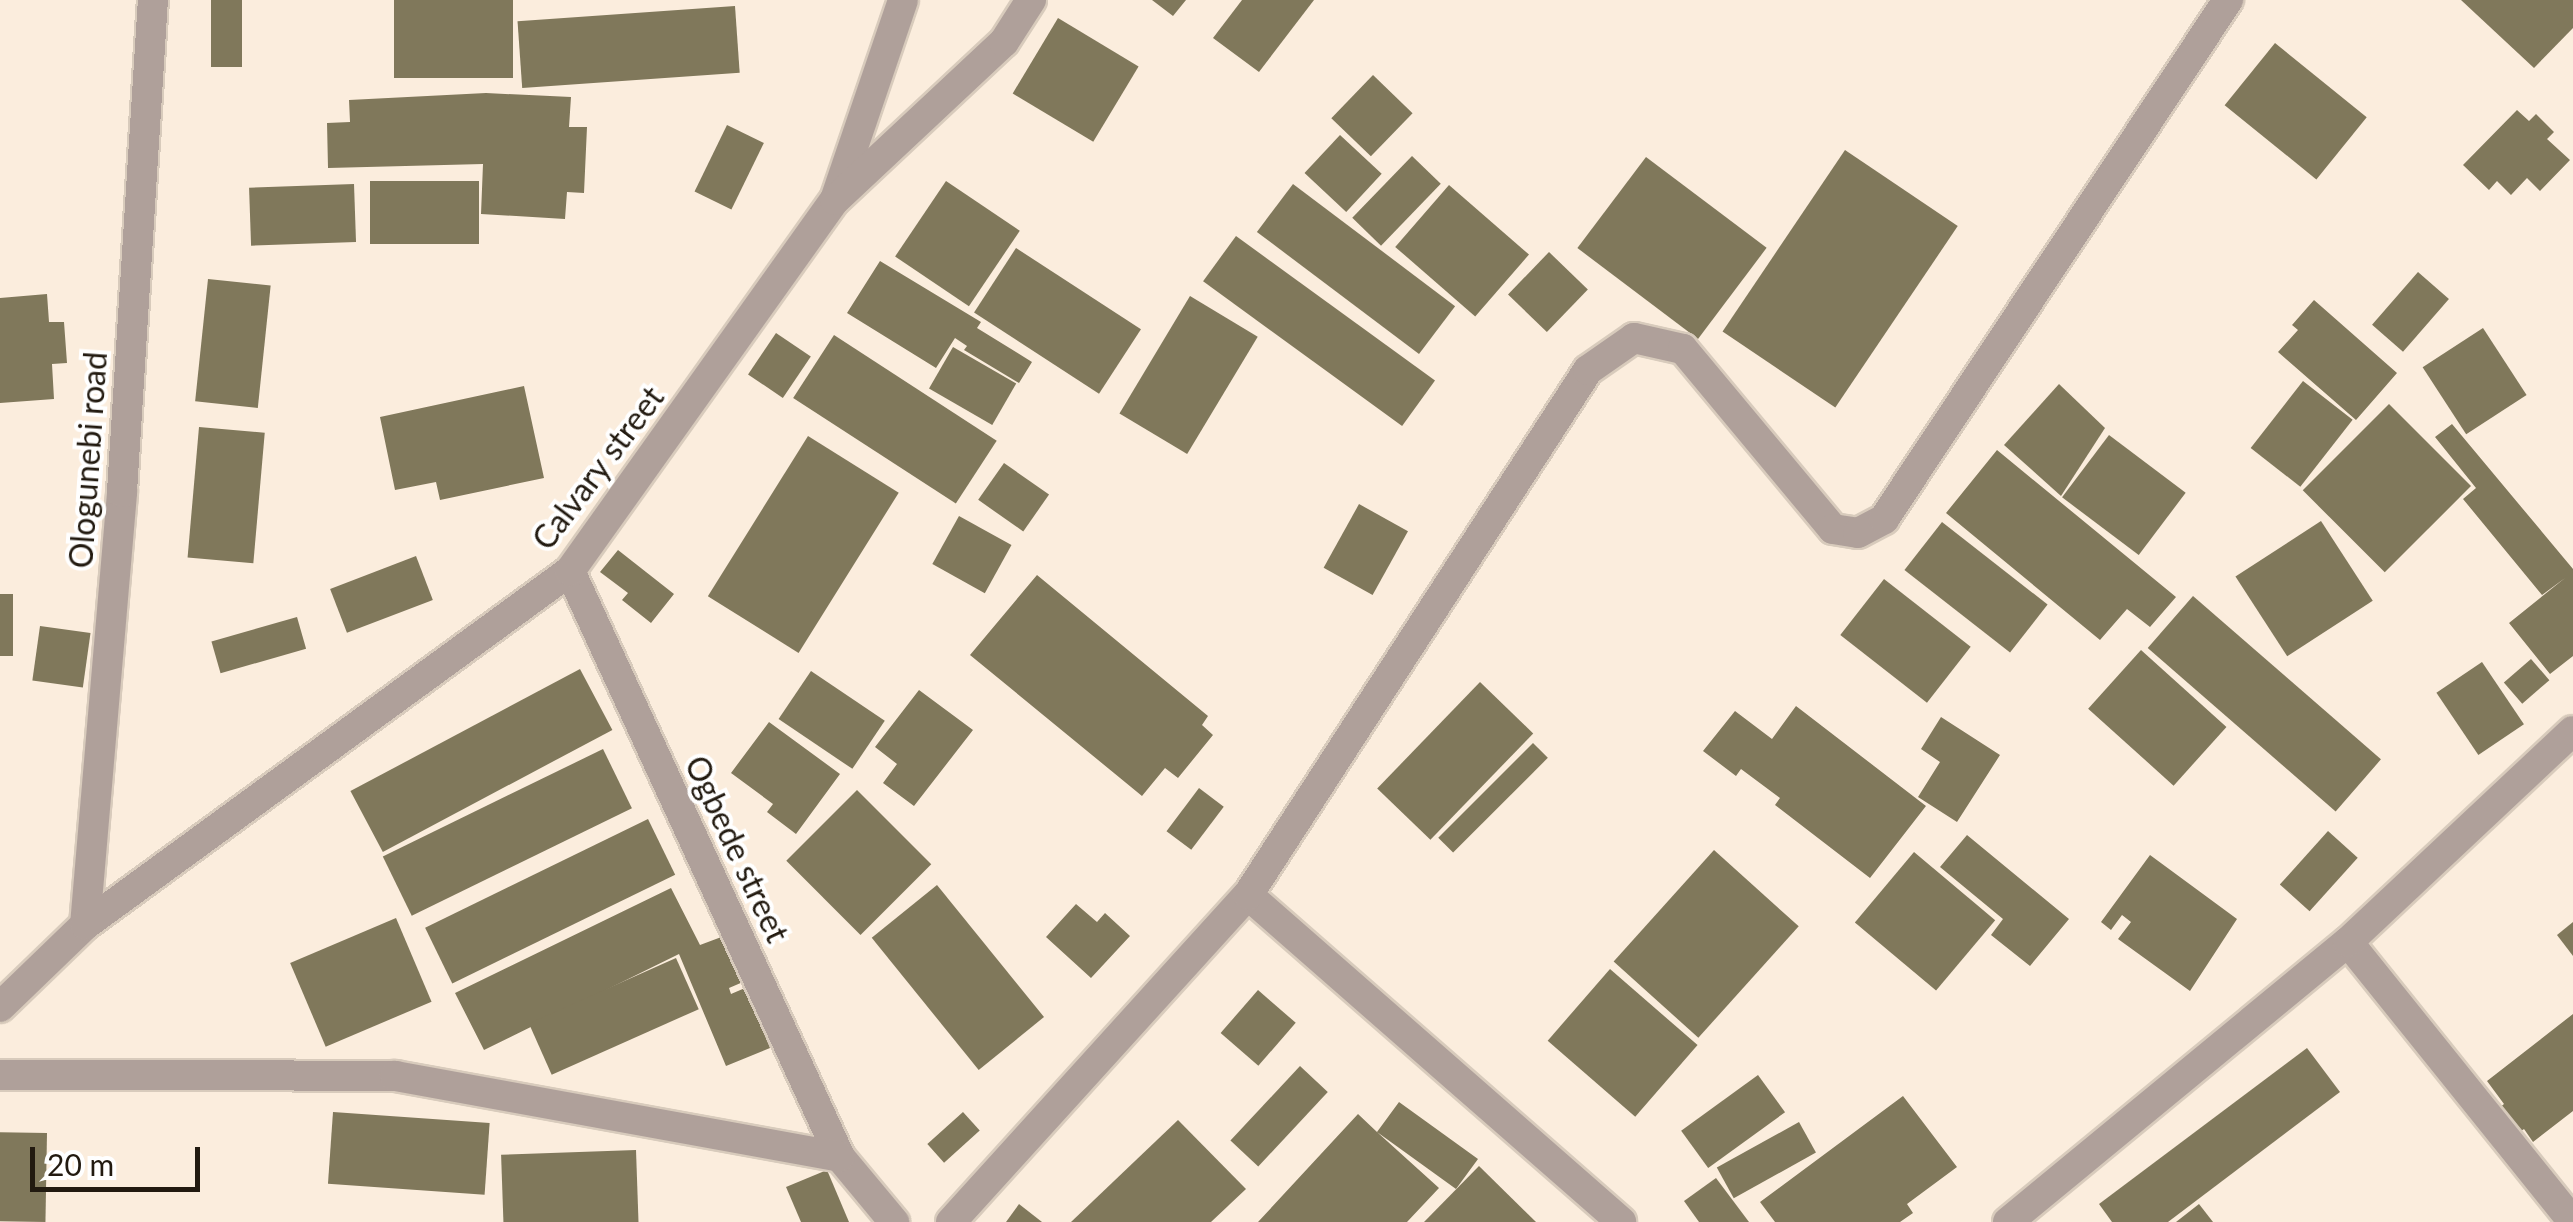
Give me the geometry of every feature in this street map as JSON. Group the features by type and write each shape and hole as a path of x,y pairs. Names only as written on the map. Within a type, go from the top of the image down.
{"street":[{"name":"Ologunebi road","path":"85,925 122,492 153,0"},
{"path":"835,200 903,0"},
{"name":"Calvary street","path":"0,1008 85,925 570,571 835,200 1004,42 1031,0"},
{"path":"950,1222 1248,895 1588,370 1634,338 1682,349 1833,529 1858,533 1884,519 2228,0"},
{"name":"Ogbede street","path":"570,571 840,1157 894,1222"},
{"path":"2008,1222 2348,942 2573,731"},
{"path":"1248,895 1621,1222"},
{"path":"2348,942 2573,1222"},
{"path":"0,1075 395,1076 840,1157"}],"building":[{"path":"211,0 242,0 242,67 211,67"},
{"path":"394,0 513,0 513,78 394,78"},
{"path":"1152,0 1186,0 1173,16"},
{"path":"1242,0 1314,0 1259,72 1213,38"},
{"path":"2461,0 2573,0 2573,28 2534,68"},
{"path":"735,6 740,73 522,88 518,21"},
{"path":"1058,18 1139,66 1093,142 1013,93"},
{"path":"2275,43 2367,117 2316,179 2225,105"},
{"path":"1373,75 1413,113 1371,156 1331,118"},
{"path":"486,93 571,97 569,127 587,127 584,193 567,192 565,219 481,214 483,164 328,168 327,123 350,122 349,100"},
{"path":"2517,110 2529,121 2536,114 2554,132 2547,139 2570,160 2540,191 2527,178 2511,195 2497,181 2489,190 2463,165"},
{"path":"727,125 764,143 731,209 695,192"},
{"path":"1340,135 1382,174 1346,212 1305,173"},
{"path":"1845,150 1958,226 1835,408 1723,332"},
{"path":"1412,156 1441,184 1381,246 1352,218"},
{"path":"1646,157 1767,248 1698,339 1577,248"},
{"path":"370,181 479,181 479,244 370,244"},
{"path":"946,181 1020,231 969,306 895,256"},
{"path":"354,184 356,242 251,246 249,188"},
{"path":"1293,184 1455,306 1419,354 1257,232"},
{"path":"1449,185 1529,255 1475,316 1395,247"},
{"path":"1236,236 1435,381 1402,426 1203,281"},
{"path":"1016,248 1141,329 1099,394 974,313"},
{"path":"1549,252 1588,290 1547,332 1508,294"},
{"path":"880,261 981,322 977,328 1032,362 1019,383 964,350 967,346 955,338 936,368 847,313"},
{"path":"2418,272 2449,299 2403,352 2372,325"},
{"path":"208,279 271,286 258,408 195,401"},
{"path":"47,294 49,322 64,322 67,363 52,364 54,399 0,403 0,298"},
{"path":"1190,296 1258,337 1187,454 1119,413"},
{"path":"2314,300 2397,373 2356,420 2278,352 2298,330 2292,325"},
{"path":"2483,328 2527,395 2466,434 2423,367"},
{"path":"776,333 811,356 783,398 748,374"},
{"path":"834,335 997,441 956,504 793,398"},
{"path":"953,347 1016,383 992,425 929,389"},
{"path":"2303,381 2353,420 2300,487 2251,448"},
{"path":"2059,384 2105,428 2061,496 2004,445"},
{"path":"524,386 544,478 440,500 436,482 395,490 380,417"},
{"path":"2389,404 2471,486 2385,572 2303,490"},
{"path":"2452,424 2573,569 2573,656 2550,674 2509,623 2565,578 2542,595 2463,499 2476,488 2435,437"},
{"path":"199,427 265,433 253,563 188,558"},
{"path":"2109,435 2186,493 2139,555 2062,497"},
{"path":"808,436 899,493 799,653 708,596"},
{"path":"1997,450 2176,597 2150,627 2127,609 2100,640 1946,513"},
{"path":"1004,463 1049,495 1023,531 978,500"},
{"path":"1359,504 1408,531 1373,595 1324,568"},
{"path":"959,516 1011,545 985,593 932,564"},
{"path":"2321,521 2373,601 2287,656 2235,577"},
{"path":"1942,522 2048,604 2010,653 1904,570"},
{"path":"618,550 674,594 651,623 622,600 628,593 600,572"},
{"path":"416,556 433,600 347,633 330,589"},
{"path":"1037,575 1208,716 1202,725 1213,735 1178,778 1165,768 1142,796 970,655"},
{"path":"1884,579 1971,647 1927,703 1840,635"},
{"path":"0,594 13,594 13,656 0,656"},
{"path":"2193,596 2381,759 2336,811 2148,648"},
{"path":"297,617 306,649 221,673 211,642"},
{"path":"40,626 91,633 83,688 32,680"},
{"path":"2141,650 2226,727 2174,786 2088,709"},
{"path":"2531,659 2549,680 2522,704 2504,683"},
{"path":"2482,662 2524,724 2478,755 2436,693"},
{"path":"580,669 612,730 383,852 350,791"},
{"path":"811,671 885,721 852,769 779,719"},
{"path":"1480,682 1533,733 1430,840 1377,788"},
{"path":"919,690 973,730 914,806 883,783 897,764 875,747"},
{"path":"1796,706 1926,806 1870,878 1775,805 1780,798 1741,769 1736,776 1703,751 1735,711 1772,739"},
{"path":"1941,717 2000,755 1957,822 1918,797 1940,762 1921,749"},
{"path":"769,722 840,774 796,834 767,812 773,804 731,773"},
{"path":"1533,743 1548,758 1453,853 1438,838"},
{"path":"603,749 632,808 412,916 383,856"},
{"path":"1199,788 1224,807 1191,850 1167,831"},
{"path":"857,790 931,864 861,935 786,861"},
{"path":"648,819 675,875 452,983 425,928"},
{"path":"2328,831 2358,858 2310,911 2280,885"},
{"path":"1967,835 2069,919 2030,966 1991,935 2003,919 1940,867"},
{"path":"1714,850 1799,926 1698,1038 1614,961"},
{"path":"1914,852 1995,920 1936,991 1855,922"},
{"path":"2150,855 2237,919 2190,991 2118,939 2131,922 2122,915 2111,930 2101,922"},
{"path":"937,885 1044,1017 979,1070 872,938"},
{"path":"671,888 700,945 724,936 743,982 729,988 731,994 745,988 770,1048 726,1066 679,954 484,1050 455,993"},
{"path":"1076,904 1097,922 1105,913 1130,936 1091,978 1046,937"},
{"path":"396,918 432,1002 326,1047 290,963"},
{"path":"2573,922 2573,956 2557,935"},
{"path":"676,958 699,1009 552,1075 529,1023"},
{"path":"1610,969 1698,1045 1635,1117 1548,1041"},
{"path":"1258,990 1296,1023 1258,1066 1221,1033"},
{"path":"2573,1014 2573,1111 2533,1142 2524,1129 2508,1140 2489,1116 2504,1104 2487,1081"},
{"path":"2307,1048 2340,1092 2168,1222 2112,1222 2099,1204"},
{"path":"1300,1066 1328,1092 1258,1167 1230,1141"},
{"path":"1758,1075 1785,1112 1708,1168 1681,1131"},
{"path":"1903,1096 1957,1167 1907,1204 1913,1213 1900,1222 1775,1222 1760,1202"},
{"path":"1399,1102 1478,1159 1456,1189 1377,1132"},
{"path":"333,1112 490,1123 485,1195 328,1184"},
{"path":"963,1112 980,1131 944,1163 927,1144"},
{"path":"1358,1114 1439,1188 1407,1222 1258,1222"},
{"path":"1178,1120 1246,1189 1211,1222 1071,1222"},
{"path":"1799,1122 1816,1153 1734,1198 1717,1168"},
{"path":"0,1132 47,1133 45,1222 0,1221"},
{"path":"636,1150 639,1222 503,1222 501,1155"},
{"path":"1479,1166 1536,1222 1424,1222"},
{"path":"827,1170 849,1222 801,1222 786,1187"},
{"path":"1716,1178 1749,1222 1699,1222 1684,1201"},
{"path":"1019,1204 1042,1222 1006,1222"},
{"path":"2199,1204 2213,1222 2176,1222"}]}
